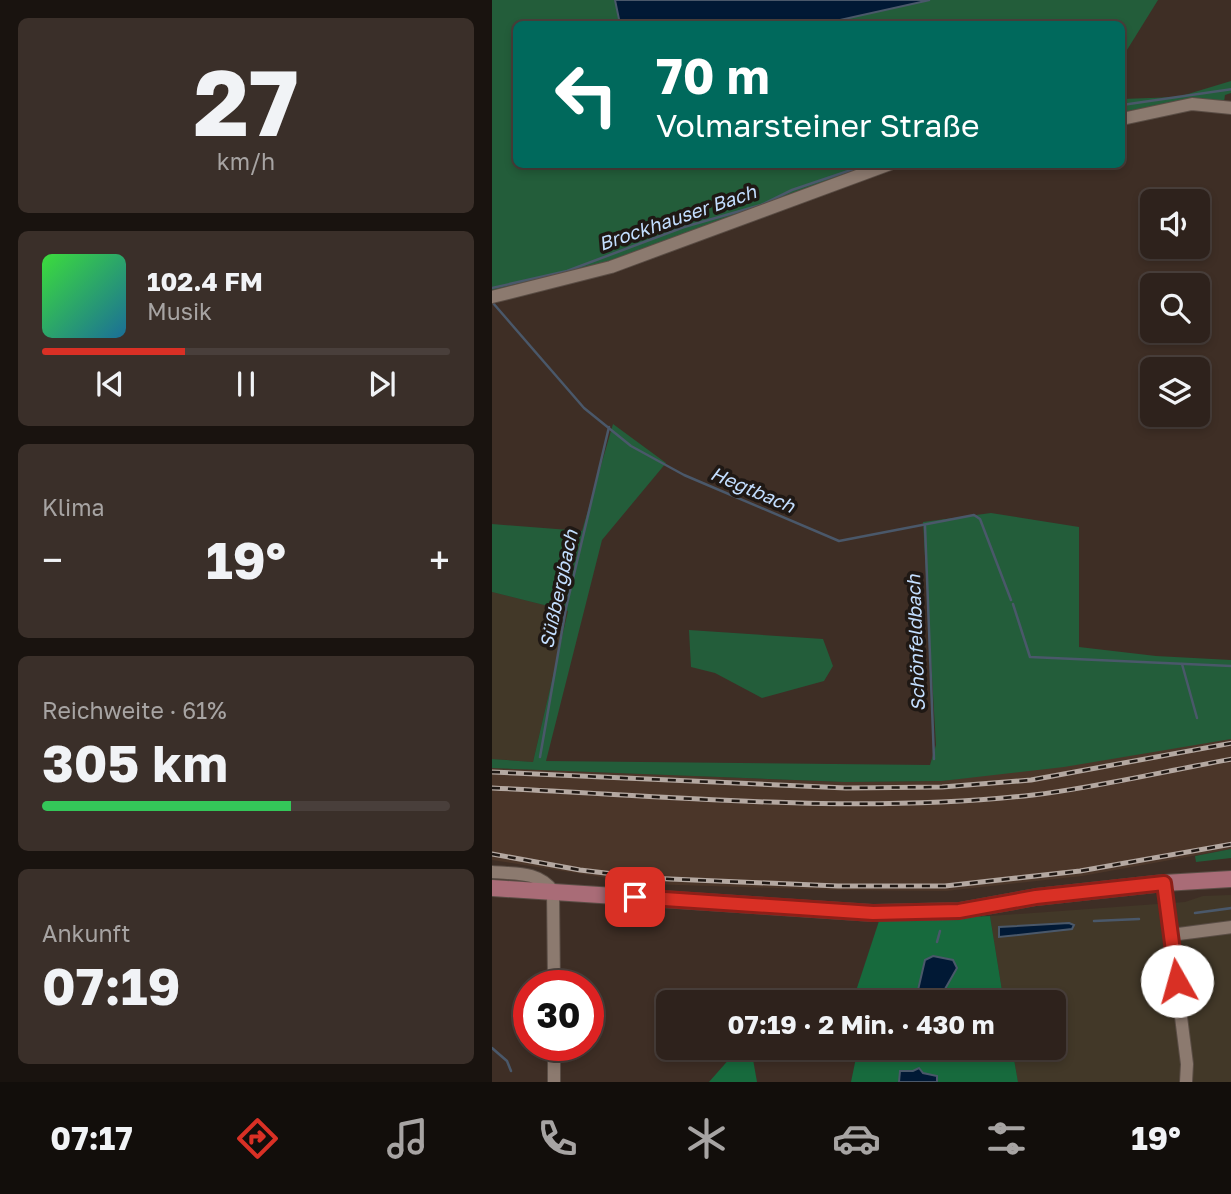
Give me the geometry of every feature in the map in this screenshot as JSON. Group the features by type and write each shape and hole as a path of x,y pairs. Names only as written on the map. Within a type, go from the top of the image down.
{"main road":[{"path":"492,888 756,908 873,913 959,911 1036,897 1164,883 1231,880"}],"street":[{"path":"1125,118 1193,104 1231,108"},
{"path":"492,297 611,267 879,168"},
{"path":"492,872 535,875 545,880 553,891 554,970"},
{"path":"1164,883 1187,1064 1186,1082"},
{"path":"1171,935 1231,927"},
{"path":"554,1061 554,1082"}],"shaded area":[{"path":"492,592 568,611 533,762 492,759"},
{"path":"1231,739 1231,849 1082,876 946,891 838,890 647,884 492,860 492,768 845,782 942,781"},
{"path":"1231,895 1231,1082 1018,1082 1014,1060 1066,1060 1066,990 1002,990 990,916 1185,902 1203,896"}],"green space":[{"path":"492,0 1158,0 1125,53 1125,21 513,21 513,168 882,168 672,242 492,297"},
{"path":"1231,81 1231,93 1225,95 1224,102 1176,102 1125,111 1125,99 1178,97"},
{"path":"613,424 666,463 602,540 546,761 930,765 936,745 923,522 991,513 1079,527 1079,647 1156,656 1231,660 1231,739 1064,767 942,781 845,782 492,768 492,759 533,762 568,611 492,592 492,524 582,531"},
{"path":"689,630 823,639 833,666 824,681 762,698 715,673 691,667"},
{"path":"1231,849 1231,858 1196,862 1195,856"},
{"path":"990,916 1002,990 856,990 879,921"},
{"path":"728,1060 753,1060 757,1082 709,1082"},
{"path":"856,1060 1014,1060 1018,1082 851,1082"}],"water":[{"path":"615,0 930,0 836,21 619,21"},
{"path":"1069,923 1074,925 1072,929 999,937 999,927"},
{"path":"933,956 953,960 957,968 944,990 918,990 925,960"},
{"path":"919,1068 923,1073 937,1076 937,1082 899,1082 900,1071"}],"waterway":[{"name":"Brockhauser Bach","path":"1125,105 1232,89"},
{"name":"Brockhauser Bach","path":"492,288 567,271 684,227 761,205 792,190 857,168"},
{"name":"Hegtbach","path":"493,303 584,408 631,446 684,475 839,541 974,515 980,519 1011,600"},
{"name":"Süßbergbach","path":"540,757 566,608 609,427"},
{"name":"Schönfeldbach","path":"925,526 934,759"},
{"name":"Hegtbach","path":"1013,604 1030,657 1232,666"},
{"path":"1182,664 1197,718"},
{"path":"1195,913 1232,908"},
{"path":"1094,921 1139,919"},
{"name":"Schönfeldbach","path":"937,942 940,931"},
{"name":"Süßbergbach","path":"492,1048 507,1061 511,1071"}],"railway":[{"path":"492,772 846,788 942,787 1031,780 1232,743"},
{"path":"492,788 830,804 966,801 1058,792 1232,759"},
{"path":"492,854 580,870 647,878 838,886 945,886 1080,871 1232,844"}],"route":[{"path":"635,897 756,908 873,913 959,911 1036,897 1164,883 1177,981"}]}
